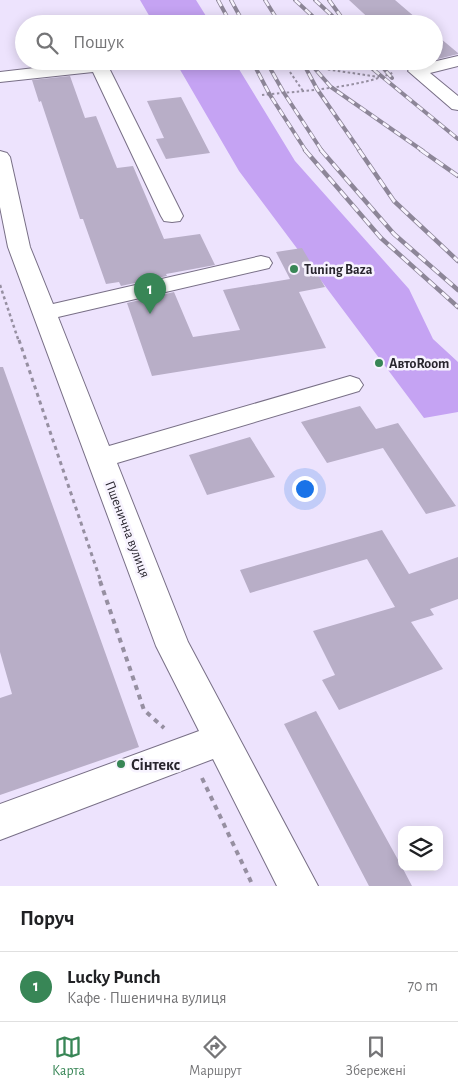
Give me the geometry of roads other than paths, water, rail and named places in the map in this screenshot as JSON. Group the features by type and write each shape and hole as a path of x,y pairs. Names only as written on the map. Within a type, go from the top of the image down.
{"street":[{"path":"443,65 458,61"},
{"path":"0,77 63,70"},
{"path":"101,70 172,216"},
{"path":"421,70 417,71 458,105"},
{"name":"Пшенична вулиця","path":"0,157 9,249 44,313 174,646 206,745 298,886"},
{"path":"44,313 261,263"},
{"path":"101,458 350,385"},
{"path":"0,822 206,745"}],"railway":[{"path":"218,0 226,15"},
{"path":"231,0 239,15"},
{"path":"265,0 274,15"},
{"path":"295,0 311,15"},
{"path":"315,0 331,15"},
{"path":"329,0 340,15"},
{"path":"257,70 270,95 306,151"},
{"path":"271,70 322,151"},
{"path":"307,70 317,89 360,151"},
{"path":"316,70 331,87 423,151"},
{"path":"374,70 458,139"},
{"path":"385,70 392,78"},
{"path":"305,150 381,238 458,307"},
{"path":"321,150 394,234 458,290"},
{"path":"359,150 394,201 458,261"},
{"path":"421,150 458,176"}],"place":[{"name":"Tuning Baza","path":"294,269"},
{"name":"Lucky Punch","path":"150,314"},
{"name":"АвтоRoom","path":"379,363"},
{"name":"Сінтекс","path":"121,764"}]}
